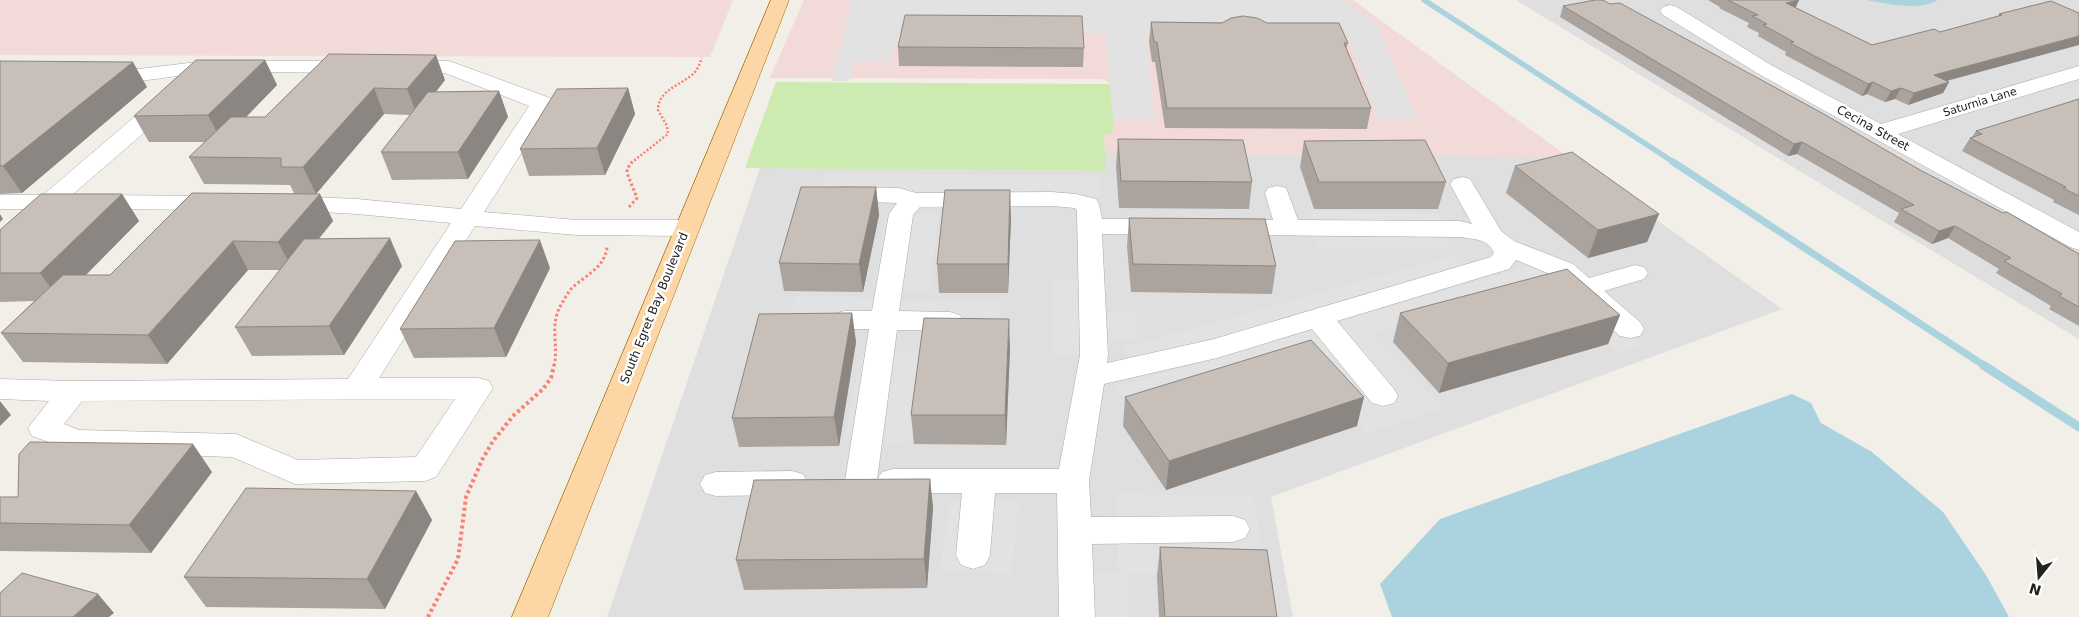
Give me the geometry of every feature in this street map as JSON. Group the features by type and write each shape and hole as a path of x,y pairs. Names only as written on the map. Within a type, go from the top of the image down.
{"main road":[{"name":"South Egret Bay Boulevard","path":"530,617 780,0"}],"street":[{"name":"Cecina Street","path":"1670,11 1764,69 2079,242"},
{"path":"21,226 205,67"},
{"path":"80,74 139,74 205,67 448,67 542,103 358,389"},
{"name":"Saturnia Lane","path":"1880,132 2079,72"},
{"path":"1090,377 1217,348 1500,263 1507,254 1462,184"},
{"path":"1277,193 1288,228"},
{"path":"839,194 899,195 913,200 1052,199 1076,201 1086,204 1090,226 1094,355 1073,481 1077,617"},
{"path":"838,482 884,320 901,214 913,200"},
{"path":"0,202 325,203 469,216 562,227 687,228"},
{"path":"1090,226 1460,229 1499,242 1564,270 1630,329"},
{"path":"1584,288 1635,273"},
{"path":"1318,317 1383,396"},
{"path":"844,320 950,321"},
{"path":"0,389 74,391 478,388 425,469 295,472 236,446 76,441 43,428 74,391"},
{"path":"973,555 980,481"},
{"path":"716,484 1073,481"},
{"path":"1074,530 1233,529"}],"path":[{"path":"626,209 637,198 627,175 630,164 668,134 668,125 659,114 660,102 672,86 694,73 702,58"},
{"path":"428,617 458,559 466,497 482,460 493,441 513,416 551,378 555,362 554,327 559,308 570,290 600,265 606,257 608,243"}],"shaded area":[{"path":"0,0 733,0 710,57 0,55"},
{"path":"804,0 1353,0 1568,157 1105,153 1104,135 1108,135 1110,84 1102,79 770,78"},
{"path":"852,0 1343,0 1376,24 1418,120 1379,120 1350,43 1332,36 1146,34 1155,119 1113,119 1105,33 898,33 891,62 854,62 849,81 832,81"},
{"path":"1516,0 2079,0 2079,339 1547,19"},
{"path":"1105,153 1568,157 1782,309 1271,497 1293,617 607,617 760,168 1105,171"},
{"path":"825,173 1099,175 1100,198 818,195"},
{"path":"1310,211 1438,213 1442,223 1308,221"},
{"path":"886,214 938,214 930,290 873,290"},
{"path":"1313,236 1445,236 1450,249 1317,249"},
{"path":"1451,256 1467,268 1132,363 1123,348"},
{"path":"1543,262 1644,345 1618,353 1536,284 1371,334 1443,408 1366,433 1300,358 1131,408 1116,387"},
{"path":"1051,279 1105,280 1107,312 1136,312 1138,341 1109,340 1109,354 1051,354"},
{"path":"795,296 1001,301 998,334 785,329"},
{"path":"861,353 922,353 910,442 844,442"},
{"path":"1115,494 1254,496 1266,576 1128,574 1129,617 1089,617 1088,573 1119,573"},
{"path":"950,499 1018,501 1012,574 940,571"}],"green space":[{"path":"776,82 1110,84 1114,130 1110,134 1104,135 1106,171 745,168"}],"water":[{"path":"1867,0 1938,0 1913,6"},
{"path":"1792,394 1811,403 1821,423 1872,452 1943,512 1986,575 2009,617 1392,617 1380,584 1440,519"}],"building":[{"path":"1603,0 1610,4 1620,3 1822,113 1920,170 2003,213 2007,212 2079,254 2079,307 2059,296 2062,294 2004,261 2011,258 1955,226 1939,231 1901,209 1914,205 1802,142 1794,144 1563,6"},
{"path":"1728,0 1799,0 1786,3 1872,45 1934,29 1940,32 2051,1 2079,13 2079,36 1934,75 1949,82 1914,93 1901,88 1891,91 1873,82 1868,84 1790,43 1794,42 1763,25 1767,24 1752,16 1758,15"},
{"path":"905,15 1082,16 1084,48 898,47"},
{"path":"1243,16 1257,18 1267,23 1339,23 1348,43 1344,43 1371,108 1167,108 1157,42 1154,42 1151,22 1222,23 1231,18"},
{"path":"329,54 436,55 407,89 374,88 303,167 281,167 281,158 189,157 231,117 265,117"},
{"path":"196,60 265,60 208,115 134,116"},
{"path":"0,61 133,62 3,166 0,166"},
{"path":"628,88 597,148 520,149 557,89"},
{"path":"499,91 458,152 381,152 428,92"},
{"path":"2079,99 2079,196 2063,188 2066,187 1970,138 1982,134 1976,131"},
{"path":"1118,139 1243,140 1252,182 1121,181"},
{"path":"1425,140 1446,182 1319,182 1304,141"},
{"path":"1572,152 1659,214 1598,230 1515,166"},
{"path":"801,187 876,187 859,264 779,263"},
{"path":"945,190 1010,190 1008,264 937,264"},
{"path":"192,193 320,194 278,242 233,241 148,335 1,333 63,275 110,275"},
{"path":"41,194 122,194 40,273 0,273 0,230"},
{"path":"1129,218 1265,219 1276,266 1133,264"},
{"path":"390,238 329,326 235,327 304,239"},
{"path":"540,240 494,328 400,329 455,241"},
{"path":"1567,269 1620,315 1448,363 1400,313"},
{"path":"852,313 834,417 732,418 759,314"},
{"path":"924,318 1009,319 1005,415 911,415"},
{"path":"1311,340 1364,397 1169,461 1125,397"},
{"path":"30,442 193,444 129,525 0,523 0,497 18,497 19,454"},
{"path":"930,479 924,559 736,560 754,480"},
{"path":"246,488 416,491 367,579 184,577"},
{"path":"1160,547 1267,550 1277,617 1165,617"},
{"path":"22,573 98,594 73,617 0,617 0,593"}],"waterway":[{"path":"1424,0 1675,163"},
{"path":"1673,162 1985,366"},
{"path":"1983,365 2079,427"}]}
